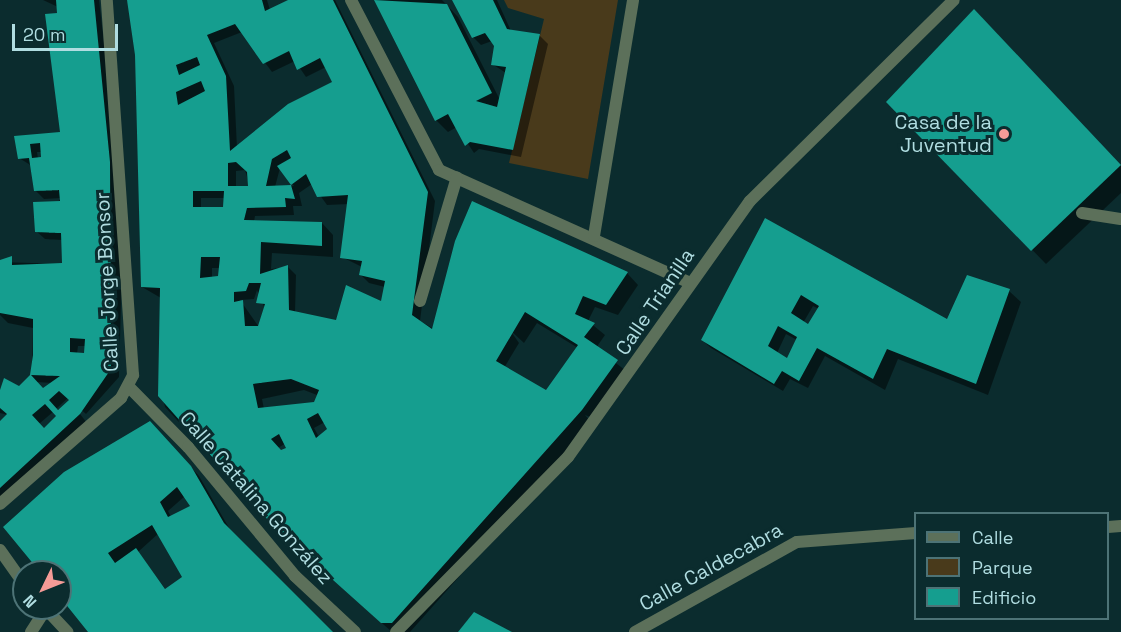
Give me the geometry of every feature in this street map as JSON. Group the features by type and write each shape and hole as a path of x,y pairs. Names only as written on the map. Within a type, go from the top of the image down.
{"street":[{"name":"Calle Jorge Bonsor","path":"0,504 130,388 132,339 107,0"},
{"path":"351,0 439,170 594,236 690,283"},
{"path":"594,236 633,0"},
{"name":"Calle Trianilla","path":"396,632 568,457 690,283 780,169 954,0"},
{"path":"420,301 457,177"},
{"path":"1082,213 1121,219"},
{"name":"Calle Catalina González","path":"130,388 188,447 295,576 355,632"},
{"name":"Calle Caldecabra","path":"634,632 797,542 914,533"},
{"path":"0,550 12,567"},
{"path":"56,620 67,632"}],"green space":[{"path":"504,0 618,0 588,179 509,163 544,19 508,8"}],"building":[{"path":"56,0 94,0 110,162 111,369 80,414 0,488 0,421 7,414 0,408 0,390 4,378 19,386 30,375 33,355 33,319 0,313 0,260 12,256 12,265 62,263 61,233 35,232 33,202 60,201 59,190 34,191 29,158 18,159 14,136 60,132 45,14 57,13","holes":["40,143 41,157 32,158 30,144","70,338 85,339 84,353 70,352","31,375 60,376 43,388","59,391 69,400 58,410 49,400","45,404 56,416 44,428 32,415"]},
{"path":"127,0 262,0 265,11 288,0 333,0 428,192 412,315 432,329 455,241 472,201 628,272 606,305 583,296 575,314 595,323 584,337 618,360 582,410 392,623 381,623 276,529 158,396 160,288 141,287 135,55","holes":["235,24 263,64 289,51 297,70 320,58 332,82 288,104 230,151 226,76 207,35","197,57 200,65 179,75 176,65","201,81 205,91 178,105 176,92","287,150 291,158 277,166 291,185 266,186 272,159","236,162 247,172 248,186 228,186 228,163","306,174 317,197 348,195 340,258 362,261 359,275 385,281 381,301 346,285 336,320 289,310 288,265 260,274 261,242 322,246 322,222 244,220 247,208 286,207 285,198 295,199 291,185","193,191 224,191 223,207 193,207","201,257 220,257 218,276 200,278","249,283 261,283 256,303 265,304 258,326 245,326 243,300 234,302 234,292 246,291","525,312 578,345 546,390 496,361","291,379 319,390 314,402 258,408 253,384","318,413 327,429 316,438 307,419","279,434 286,448 281,450 271,439"]},
{"path":"374,0 447,4 492,93 476,101 497,107 506,67 491,65 494,46 485,33 472,38 452,0 493,0 507,29 540,34 513,150 470,142 465,146 448,114 435,121"},
{"name":"Casa de la Juventud","path":"974,9 1121,165 1031,251 886,102"},
{"path":"765,218 947,319 967,275 1010,289 976,384 887,349 873,379 817,348 799,381 782,371 774,384 701,340","holes":["801,295 819,306 808,324 791,313","778,326 797,337 787,358 768,346"]},
{"path":"150,421 191,466 224,523 333,632 88,632 72,612 72,560 30,560 3,527 64,472","holes":["177,487 190,506 168,517 160,502","152,525 182,577 165,589 136,548 115,563 108,553"]},
{"path":"474,612 512,632 458,632"}],"place":[{"name":"Casa de la Juventud","path":"1004,134"}]}
